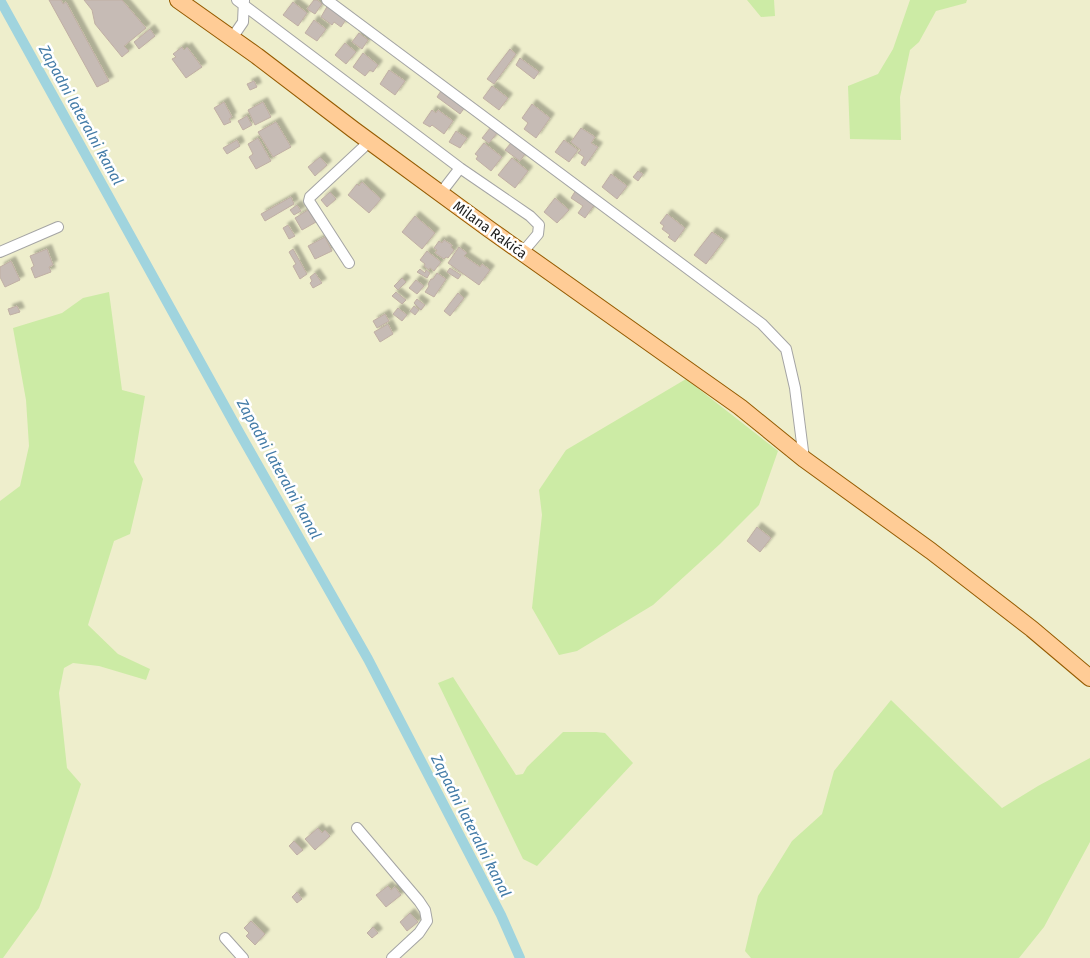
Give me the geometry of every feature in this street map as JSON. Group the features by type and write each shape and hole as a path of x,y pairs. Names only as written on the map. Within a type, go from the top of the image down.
{"main road":[{"name":"Milana Rakića","path":"178,0 257,56 440,194 740,407 804,459 930,551 1032,629 1090,678"}],"street":[{"path":"327,0 762,324 786,349 795,388 804,459"},
{"path":"232,38 243,22 242,2"},
{"path":"242,2 460,168 530,216 539,225 538,234 522,253"},
{"path":"350,263 309,201 310,197 369,142"},
{"path":"440,194 460,168"},
{"path":"0,252 58,227"},
{"path":"357,828 425,910 427,920 419,933 392,958"},
{"path":"226,938 243,958"}],"green space":[{"path":"0,0 1090,0 1090,958 0,958"},
{"path":"747,0 774,0 775,16 761,17"},
{"path":"910,0 967,0 966,3 936,11 919,42 910,50 900,97 901,140 850,139 848,86 878,74 893,49"},
{"path":"109,292 122,390 145,396 134,462 143,479 130,534 114,541 88,625 118,654 150,669 146,680 99,666 73,663 64,668 59,693 67,768 81,784 39,908 3,958 0,958 0,501 20,486 29,446 26,400 13,328 62,313 83,298"},
{"path":"686,379 778,451 759,505 720,544 653,605 577,651 559,655 532,608 542,515 539,490 566,450"},
{"path":"453,677 516,775 523,774 527,767 563,732 605,733 633,763 537,866 523,859 438,683"},
{"path":"891,700 1002,808 1090,758 1090,842 1044,927 1019,958 751,958 745,951 758,896 792,841 822,814 834,771"}],"building":[{"path":"49,0 61,0 63,4 66,2 109,81 97,87"},
{"path":"84,0 122,0 146,28 124,46 129,51 122,57 95,24 92,10"},
{"path":"314,0 322,4 315,14 307,9"},
{"path":"293,2 307,13 298,26 283,15"},
{"path":"328,5 347,18 341,27 334,22 332,25 321,17"},
{"path":"314,20 326,29 317,41 305,33"},
{"path":"150,29 155,36 139,49 134,42"},
{"path":"359,33 368,40 362,49 352,42"},
{"path":"345,43 356,52 346,64 335,55"},
{"path":"182,47 184,50 187,47 202,67 186,78 172,59 176,57 173,54"},
{"path":"510,49 516,54 494,84 487,79"},
{"path":"363,53 378,65 373,72 370,70 365,76 353,67"},
{"path":"520,58 539,72 534,79 516,65"},
{"path":"389,70 405,81 395,95 380,84"},
{"path":"254,81 257,87 250,90 247,84"},
{"path":"492,86 508,98 499,110 483,98"},
{"path":"441,91 465,107 460,114 437,97"},
{"path":"224,102 232,117 229,119 231,122 224,125 214,108"},
{"path":"263,102 271,117 255,125 248,110"},
{"path":"532,104 550,118 536,138 524,129 528,123 522,118"},
{"path":"432,110 436,113 438,110 453,121 444,134 432,125 430,127 423,123"},
{"path":"247,116 252,125 243,130 238,121"},
{"path":"276,122 291,147 273,157 258,132"},
{"path":"491,127 498,132 489,143 482,138"},
{"path":"581,128 595,137 591,143 598,147 585,166 581,163 584,157 578,153 581,150 571,142"},
{"path":"456,131 467,138 460,148 449,142"},
{"path":"258,138 271,161 256,169 249,157 253,154 248,144"},
{"path":"237,140 240,146 227,154 223,148"},
{"path":"564,140 578,150 569,162 555,152"},
{"path":"484,143 502,157 491,171 476,159 478,156 475,154"},
{"path":"511,143 525,154 520,161 505,150"},
{"path":"320,157 327,165 315,176 308,167"},
{"path":"512,158 528,171 515,188 498,175"},
{"path":"638,171 643,174 638,181 633,177"},
{"path":"611,174 627,186 617,199 602,187"},
{"path":"362,182 381,199 369,213 348,195 357,184 359,186"},
{"path":"576,190 595,204 585,218 578,213 583,206 571,198"},
{"path":"330,192 336,199 327,207 321,200"},
{"path":"291,197 294,204 265,221 261,214"},
{"path":"555,198 569,210 557,223 544,212"},
{"path":"297,205 301,211 294,215 290,210"},
{"path":"308,210 316,222 302,230 295,218"},
{"path":"667,214 685,228 675,242 668,237 670,235 662,229 664,226 660,223"},
{"path":"415,216 435,233 422,249 402,232"},
{"path":"288,225 295,236 289,239 283,228"},
{"path":"712,232 724,240 706,264 694,255"},
{"path":"325,237 332,251 315,259 308,246"},
{"path":"444,240 452,245 451,247 454,250 448,258 444,259 435,253 437,250 434,248 439,241 442,243"},
{"path":"459,247 467,253 464,256 480,267 482,264 490,270 479,285 448,263"},
{"path":"47,249 53,265 49,267 51,272 35,278 31,268 34,266 30,256"},
{"path":"293,249 307,274 300,279 293,266 296,264 289,252"},
{"path":"427,251 441,262 434,271 430,268 429,270 420,260"},
{"path":"11,261 20,280 5,287 0,277 0,267"},
{"path":"450,268 461,275 458,279 447,272"},
{"path":"420,269 425,273 426,270 430,273 427,278 417,272"},
{"path":"315,273 322,283 313,288 310,283 312,281 310,277"},
{"path":"437,273 446,279 434,297 425,292 431,279"},
{"path":"402,278 406,282 398,290 394,286"},
{"path":"416,280 424,286 417,294 409,288"},
{"path":"396,292 406,300 402,304 392,296"},
{"path":"458,293 464,298 450,316 444,311"},
{"path":"417,299 425,305 421,310 414,303"},
{"path":"17,306 20,312 10,315 8,309"},
{"path":"414,306 419,310 415,315 410,311"},
{"path":"398,308 407,315 402,321 393,314"},
{"path":"385,314 389,321 377,328 373,321"},
{"path":"388,324 393,334 380,342 374,332"},
{"path":"757,527 771,538 760,552 747,541"},
{"path":"318,828 322,833 325,830 330,836 315,850 305,839"},
{"path":"294,841 303,850 297,855 289,846"},
{"path":"388,886 391,890 395,887 401,895 386,907 376,895"},
{"path":"297,892 302,899 297,903 292,897"},
{"path":"410,913 418,922 407,931 400,922"},
{"path":"251,921 265,934 255,945 246,936 249,933 244,928"},
{"path":"373,927 378,933 372,938 367,933"}],"waterway":[{"name":"Zapadni lateralni kanal","path":"0,0 239,432 368,659 501,915 520,958"}]}
